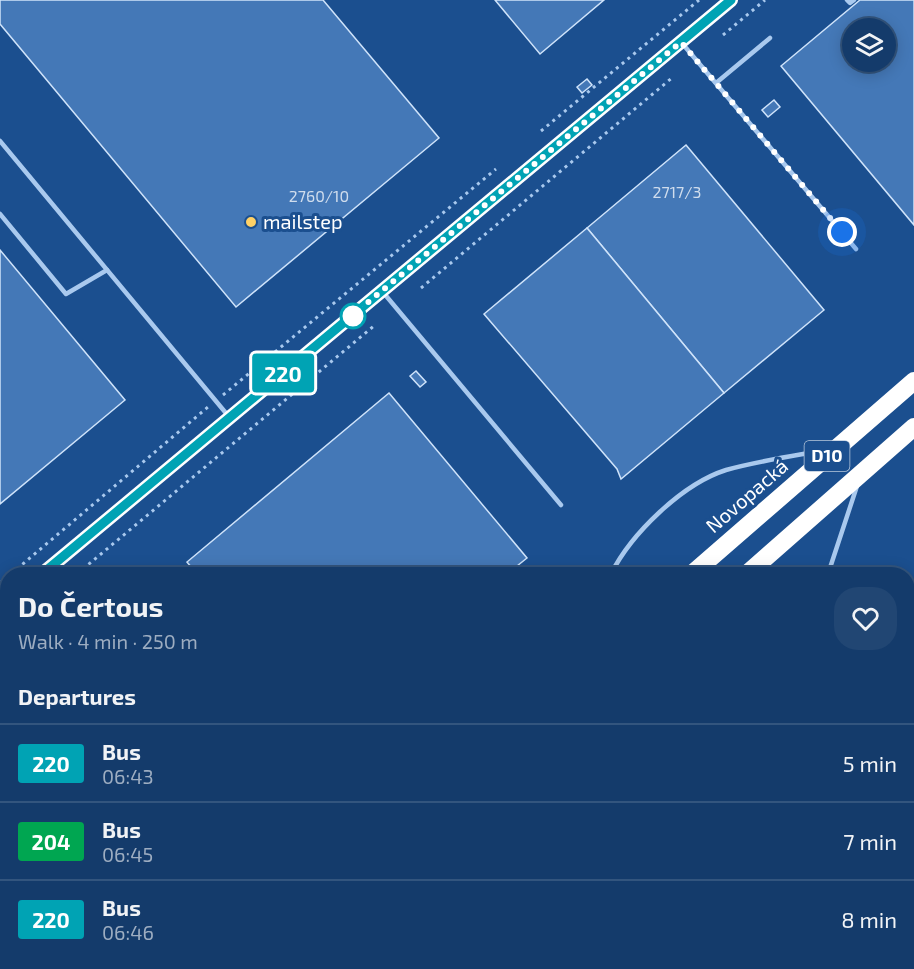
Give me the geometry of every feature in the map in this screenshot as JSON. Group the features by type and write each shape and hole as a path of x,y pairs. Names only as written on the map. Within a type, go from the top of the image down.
{"highway":[{"name":"Novopacká","path":"700,567 914,381"},
{"name":"D10","path":"755,567 914,427"}],"street":[{"path":"50,567 731,0"}],"lane":[{"path":"848,0 850,3 854,0"},
{"path":"716,83 770,38"},
{"path":"681,42 856,249"},
{"path":"0,141 230,418"},
{"path":"0,214 66,294 106,270"},
{"path":"382,291 561,505"},
{"path":"614,567 620,556 637,536 675,500 696,485 724,471 837,447"},
{"path":"830,567 861,473"}],"path":[{"path":"540,131 699,0"},
{"path":"723,35 765,0"},
{"path":"421,288 673,77"},
{"path":"20,567 215,401 496,169"},
{"path":"85,567 375,325"}],"building":[{"name":"mailstep","path":"0,0 323,0 439,138 236,307 0,24"},
{"path":"495,0 604,0 540,54"},
{"path":"860,0 914,0 914,225 781,66"},
{"path":"587,79 592,85 582,93 577,87"},
{"path":"774,100 780,107 768,117 762,110"},
{"path":"686,145 824,310 724,393 587,228"},
{"path":"587,228 724,393 621,479 617,469 484,314"},
{"path":"0,250 125,400 0,504"},
{"path":"416,371 426,382 420,387 410,376"},
{"path":"389,393 527,558 516,567 191,567 187,562"}],"bus line":[{"name":"220","path":"50,567 731,0"}],"place":[{"name":"mailstep","path":"251,222"}],"route":[{"path":"353,316 348,319 681,42 842,232"}]}
